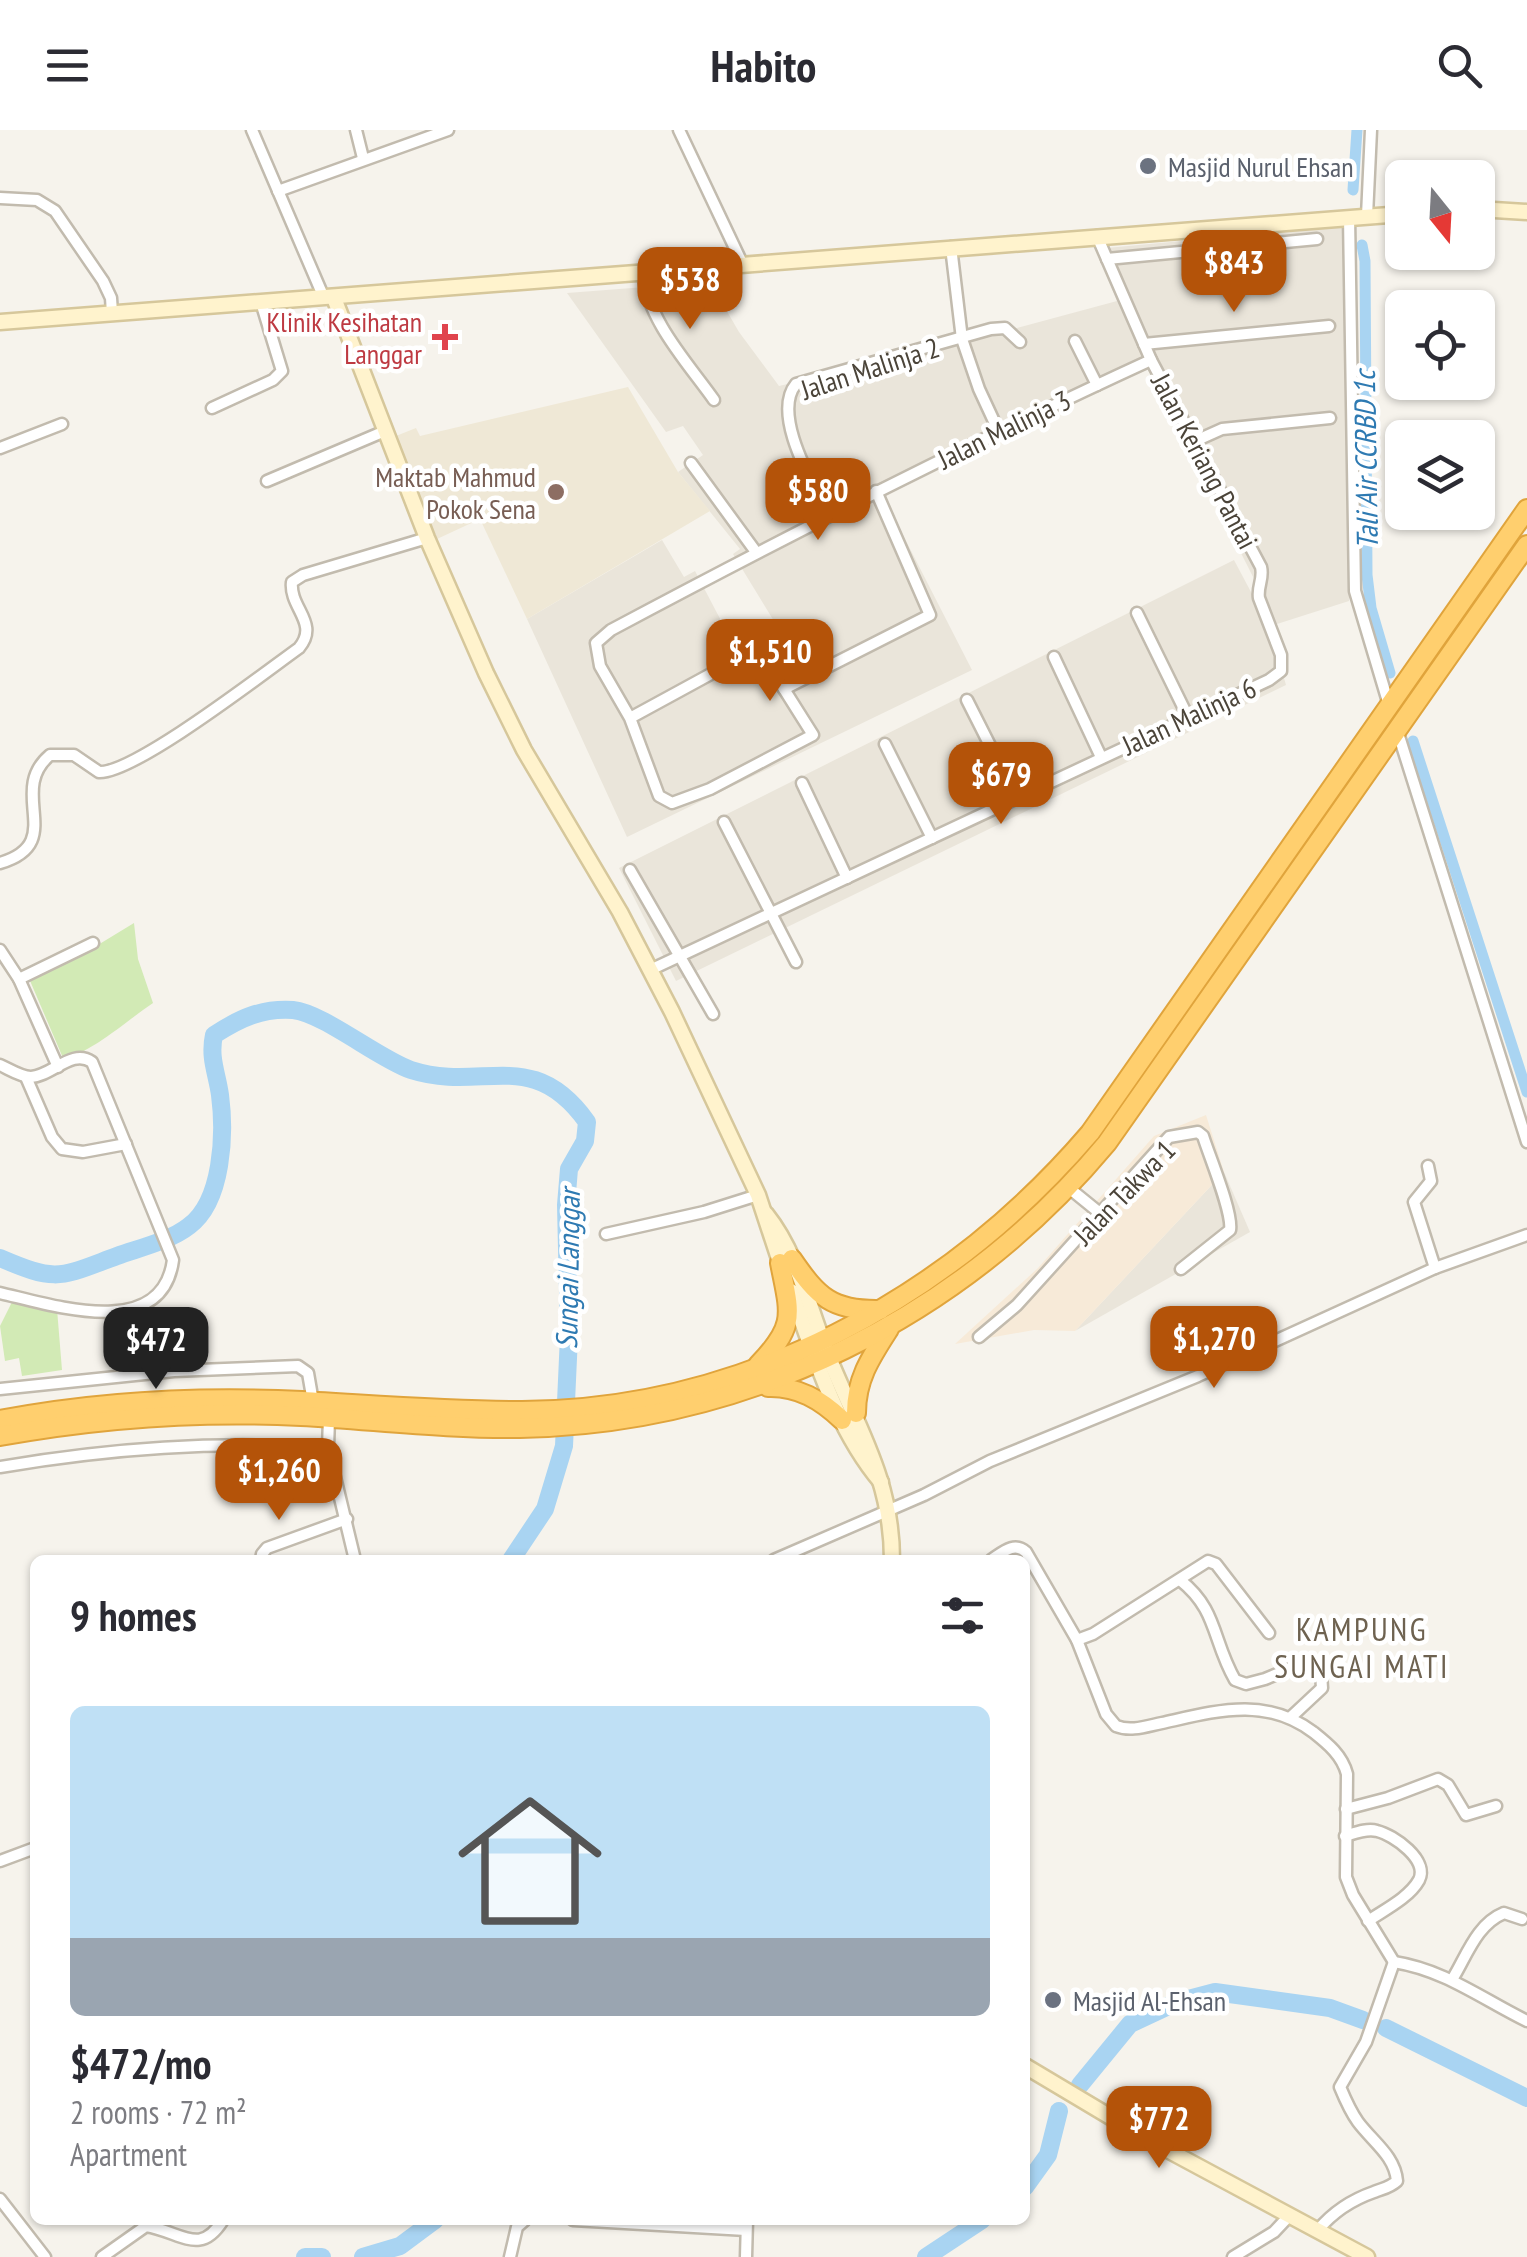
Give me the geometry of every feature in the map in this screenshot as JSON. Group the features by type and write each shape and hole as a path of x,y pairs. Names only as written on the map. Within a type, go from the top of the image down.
{"highway":[{"path":"820,1352 1014,1214 1090,1133 1527,509"},
{"path":"0,1436 159,1416 248,1414 480,1428 601,1414 686,1391 754,1380 890,1328 1001,1249 1070,1188 1140,1099 1527,545"},
{"path":"786,1261 827,1300 856,1310 883,1310"},
{"path":"754,1380 789,1318 786,1261"},
{"path":"754,1380 807,1394 849,1417 864,1370 890,1328"},
{"path":"0,1420 87,1406 156,1401 313,1402 548,1418"}],"main road":[{"path":"1495,210 1527,212"},
{"path":"0,322 1385,215"},
{"path":"329,298 486,673 524,750 650,970 766,1214 777,1228 820,1352 849,1417 875,1457 891,1555"},
{"path":"1030,2069 1118,2123 1367,2257"}],"street":[{"path":"252,130 329,298"},
{"path":"356,130 363,158"},
{"path":"278,191 448,130"},
{"path":"679,130 742,263"},
{"path":"1368,216 1371,130"},
{"path":"0,198 37,200 55,211 112,298 112,313"},
{"path":"1350,218 1354,591 1389,706"},
{"path":"1292,222 1295,240"},
{"path":"1237,226 1238,245"},
{"path":"1208,228 1210,248"},
{"name":"Jalan Keriang Pantai","path":"1096,236 1151,360 1263,577"},
{"path":"1107,259 1318,239"},
{"path":"951,247 962,339 998,430"},
{"path":"643,272 644,287 666,332 714,400"},
{"path":"212,408 274,380 282,372 260,302"},
{"path":"1144,344 1329,326"},
{"path":"962,339 1004,328 1020,342"},
{"name":"Jalan Malinja 2","path":"828,516 789,422 788,394 796,384 962,339"},
{"path":"1075,340 1098,385"},
{"name":"Jalan Malinja 3","path":"784,689 813,735 710,789 672,803 659,796 630,718 600,666 596,643 611,630 756,552 998,430 1151,360"},
{"path":"1193,442 1222,429 1330,418"},
{"path":"0,448 62,424"},
{"path":"268,481 386,431"},
{"path":"692,463 756,552"},
{"path":"630,718 754,652 760,651 784,689 930,615 876,491"},
{"path":"0,863 26,852 33,841 32,785 39,764 50,755 74,755 99,772 118,769 211,712 299,648 307,639 308,630 291,593 292,582 302,575 427,538"},
{"name":"Jalan Malinja 6","path":"650,970 1269,680 1281,671 1281,655 1259,598 1263,577"},
{"path":"1138,613 1188,717"},
{"path":"1054,657 1102,756"},
{"path":"967,700 1016,798"},
{"path":"1397,728 1400,748 1527,1142"},
{"path":"885,744 932,838"},
{"path":"802,783 847,878"},
{"path":"724,822 796,962"},
{"path":"630,870 713,1014"},
{"path":"19,979 92,943"},
{"path":"0,950 19,979 58,1066"},
{"path":"0,1293 76,1311 126,1311 159,1292 172,1272 162,1229 92,1062 86,1057 77,1058 26,1077"},
{"path":"0,1065 26,1077 52,1137 62,1149 83,1152 126,1144"},
{"name":"Jalan Takwa 1","path":"979,1337 1016,1305 1169,1137 1198,1132 1203,1136 1232,1218 1230,1230 1181,1268"},
{"path":"1428,1166 1430,1181 1414,1202 1435,1268"},
{"path":"1070,1188 1101,1214"},
{"path":"606,1234 704,1212 758,1195"},
{"path":"786,1555 887,1512 990,1460 1198,1376 1435,1268 1527,1235"},
{"path":"0,1389 174,1370 298,1366 308,1373 313,1402"},
{"path":"329,1418 328,1448 354,1555"},
{"path":"0,1467 132,1448 199,1444 328,1448"},
{"path":"262,1555 268,1548 347,1520"},
{"path":"999,1555 1010,1548 1022,1548 1028,1555"},
{"path":"1030,1559 1077,1640 1110,1722 1120,1729 1225,1710 1269,1710 1291,1717 1331,1747 1342,1760 1346,1774 1346,1877 1394,1962 1453,1978 1527,2021"},
{"path":"1077,1640 1094,1634 1204,1562 1213,1561 1269,1633"},
{"path":"1180,1580 1206,1606 1218,1645 1235,1680 1246,1684 1306,1662 1316,1663 1322,1688 1291,1717"},
{"path":"1346,1808 1388,1798 1438,1779 1448,1785 1466,1815 1496,1806"},
{"path":"1345,1836 1371,1829 1382,1832 1420,1862 1422,1874 1416,1885 1368,1920"},
{"path":"0,1861 30,1850"},
{"path":"1453,1978 1492,1918 1504,1913 1522,1919"},
{"path":"1318,2230 1344,2206 1397,2181 1388,2155 1350,2110 1340,2087 1366,2042 1394,1962"},
{"path":"0,2199 44,2257"},
{"path":"1233,2257 1274,2232 1289,2216"},
{"path":"102,2257 146,2226 194,2243 205,2243 220,2225"},
{"path":"510,2257 520,2225"},
{"path":"746,2225 746,2257"}],"shaded area":[{"path":"1343,226 1349,601 1277,624 1146,366 883,496 972,670 627,837 527,619 662,540 684,577 695,571 738,653 760,639 766,646 778,639 780,631 733,554 740,549 678,472 703,455 683,426 666,432 567,293 710,282 739,332 779,386 1117,301 1096,249"},
{"name":"Maktab Mahmud Pokok Sena","path":"628,387 678,472 710,511 527,619 480,519 437,539 396,436 416,428 420,436"},
{"path":"1234,560 1269,626 1286,685 676,981 619,868"},
{"path":"1206,1115 1224,1172 1075,1331 1034,1330 955,1344 1038,1268 1154,1136"},
{"path":"1224,1172 1250,1232 1075,1331"}],"green space":[{"path":"134,923 138,959 153,1003 96,1044 63,1058 28,976 88,951"},
{"path":"14,1298 57,1309 62,1370 22,1376 19,1358 5,1361 0,1326"}],"waterway":[{"name":"Tali Air CCRBD 1c","path":"1353,190 1357,130"},
{"name":"Tali Air CCRBD 1c","path":"1362,245 1367,575 1371,608 1390,673"},
{"name":"Tali Air CCRBD 1c","path":"1413,741 1527,1092"},
{"name":"Sungai Langgar","path":"0,1258 35,1271 59,1274 164,1240 189,1226 209,1200 219,1165 221,1111 213,1058 214,1035 252,1015 282,1010 305,1013 411,1070 437,1076 526,1078 546,1085 567,1099 587,1122 585,1141 569,1169 566,1205 569,1336 564,1446 545,1509 514,1555"},
{"path":"1080,2085 1130,2024 1177,2002 1215,1992 1330,2008 1363,2020"},
{"path":"1386,2028 1527,2098"},
{"path":"1030,2180 1048,2155 1059,2111"},
{"name":"Sungai Langgar","path":"363,2257 400,2246 428,2225"},
{"path":"926,2257 974,2225"},
{"name":"Sungai Langgar","path":"305,2257 322,2257"}],"place":[{"name":"Masjid Nurul Ehsan","path":"1148,166"},
{"name":"Klinik Kesihatan Langgar","path":"445,337"},
{"name":"Maktab Mahmud Pokok Sena","path":"556,492"},
{"name":"Masjid Al-Ehsan","path":"1053,2000"}],"district":[{"name":"KAMPUNG SUNGAI MATI","path":"1362,1648"}]}
